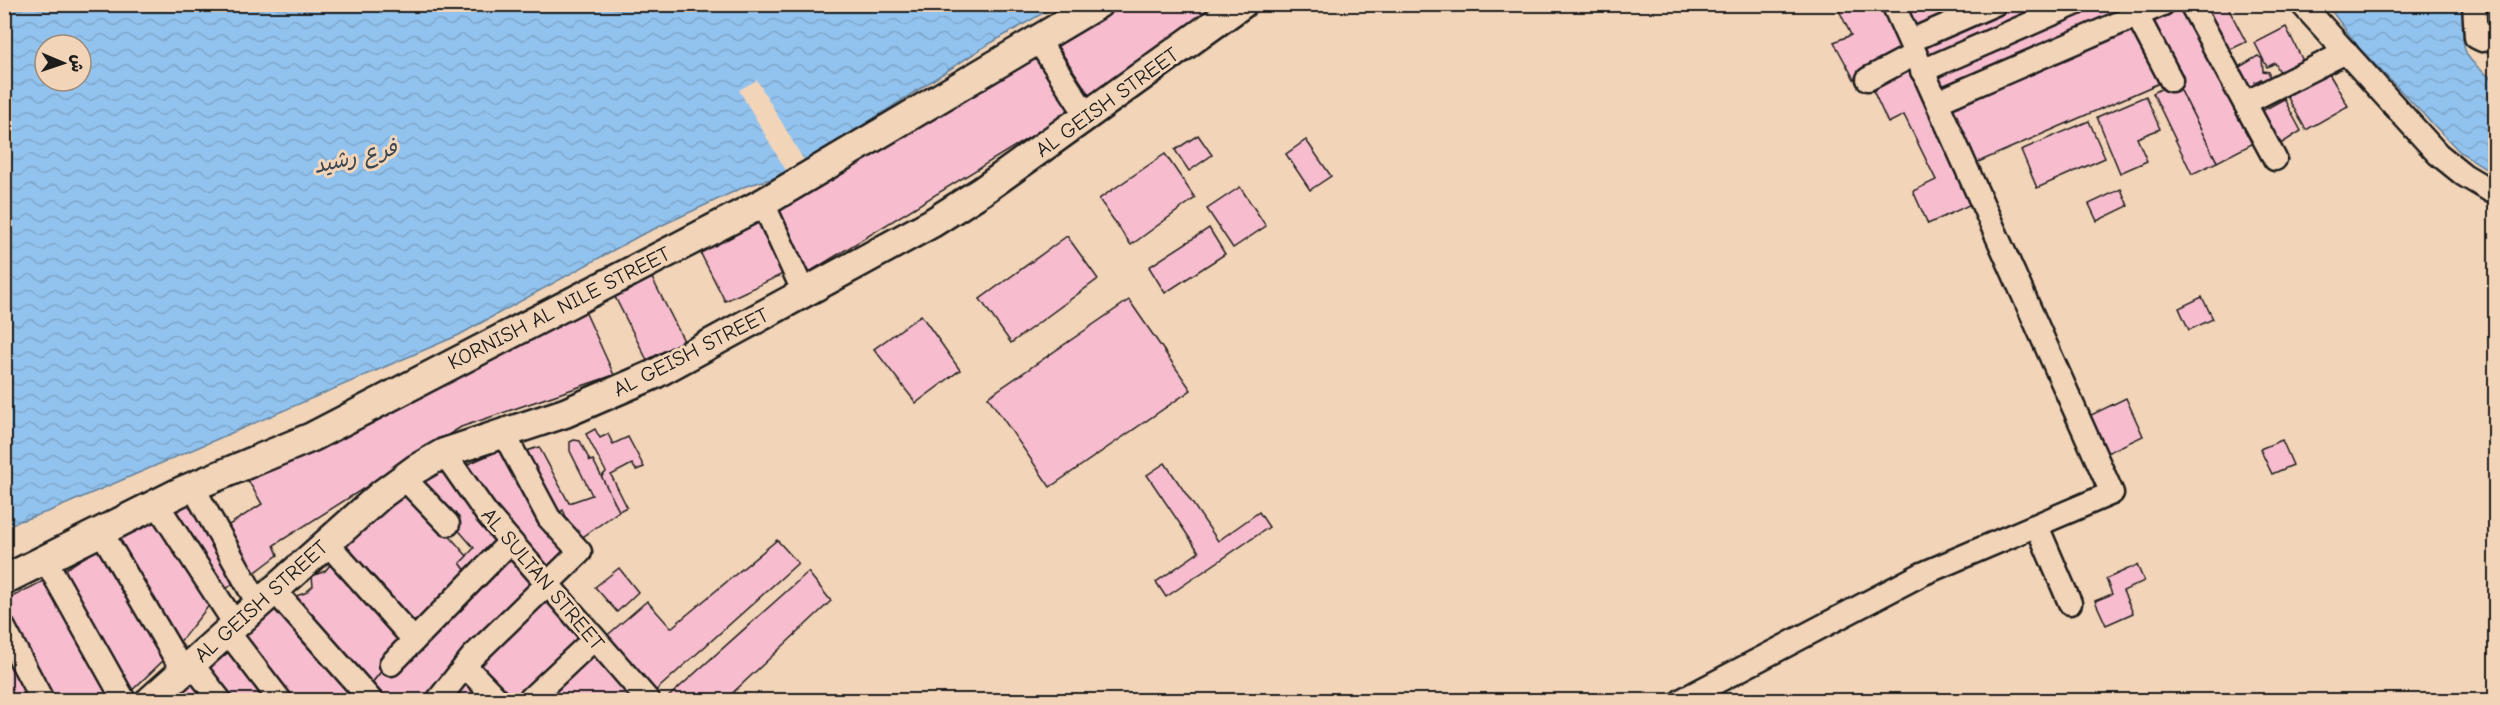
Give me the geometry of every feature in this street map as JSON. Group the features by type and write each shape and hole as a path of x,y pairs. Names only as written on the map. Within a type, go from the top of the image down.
{"main road":[{"name":"KORNISH AL NILE STREET","path":"4,580 193,487 312,437 763,203 1098,4"},
{"name":"AL GEISH STREET","path":"158,698 187,667 403,477 444,453 565,413 624,388 804,293 957,208 1242,4"}],"street":[{"path":"1682,700 1922,574 2112,493 1893,4"},
{"path":"1868,79 1916,55 1995,4"},
{"path":"1916,55 2075,4"},
{"path":"1937,102 2134,10 2163,4"},
{"path":"2191,4 2275,159"},
{"path":"2302,4 2438,154 2464,175 2496,194"},
{"path":"2474,4 2476,38 2482,40 2496,28"},
{"path":"2134,10 2171,80"},
{"path":"1038,40 1087,116"},
{"path":"2246,103 2346,52"},
{"path":"763,203 804,293"},
{"path":"438,700 465,666 580,552 549,518 504,434"},
{"name":"AL SULTAN STREET","path":"444,453 510,542 648,700"},
{"path":"403,477 448,524"},
{"path":"193,487 266,597 371,700"},
{"path":"157,504 231,628 280,700"},
{"path":"2037,526 2070,603"},
{"path":"102,533 187,667 220,700"},
{"path":"391,664 510,542"},
{"path":"327,543 414,640"},
{"path":"46,561 124,700"},
{"path":"4,628 42,700"},
{"path":"529,700 594,639"},
{"path":"465,666 498,700"}],"water":[{"name":"فرع رشيد","path":"4,5 1057,5 984,47 788,174 746,186 639,236 459,335 50,511 5,526"},
{"path":"2327,5 2463,5 2463,41 2468,57 2482,72 2495,81 2495,174 2460,152 2360,49"}],"pier":[{"path":"757,80 806,164 788,174 739,90"}],"building":[{"path":"1116,4 1217,4 1090,96 1056,44"},
{"path":"1836,4 1887,4 1909,48 1854,79 1834,42 1851,35"},
{"path":"1903,4 1973,4 1915,30"},
{"path":"2006,4 2070,4 1930,64 1919,40"},
{"path":"2091,4 2124,4 2128,13 1943,94 1933,71"},
{"path":"2170,4 2181,4 2252,144 2217,162 2144,18"},
{"path":"2195,4 2226,4 2246,42 2223,53"},
{"path":"2481,4 2496,4 2496,21 2480,32"},
{"path":"2135,21 2164,81 1976,163 1947,101"},
{"path":"2286,27 2303,61 2281,74 2275,63 2267,67 2255,43"},
{"path":"2496,40 2496,57 2483,48"},
{"path":"2258,56 2262,59 2263,71 2269,72 2269,78 2260,83 2261,79 2255,82 2257,85 2242,93 2231,72"},
{"path":"1038,57 1074,110 806,274 773,206"},
{"path":"1914,62 1980,200 1928,224 1913,191 1936,180 1904,115 1888,123 1871,86"},
{"path":"2328,72 2348,106 2306,130 2287,96"},
{"path":"2176,81 2217,162 2192,174 2153,93"},
{"path":"2146,96 2160,129 2137,138 2147,161 2120,173 2097,117"},
{"path":"2284,99 2301,131 2279,145 2260,112"},
{"path":"2089,121 2105,158 2037,188 2021,150"},
{"path":"1198,135 1212,155 1189,171 1175,150"},
{"path":"1306,140 1331,176 1310,190 1286,154"},
{"path":"1165,154 1195,198 1131,245 1099,199"},
{"path":"1240,187 1266,226 1233,248 1207,209"},
{"path":"2121,189 2128,206 2097,221 2089,204"},
{"path":"755,215 783,274 725,301 698,248"},
{"path":"1209,228 1225,254 1165,293 1149,267"},
{"path":"1067,236 1098,279 1011,343 980,299"},
{"path":"652,278 684,341 647,360 615,297"},
{"path":"2202,297 2213,319 2189,330 2179,308"},
{"path":"1129,300 1191,390 1050,487 988,397"},
{"path":"584,309 614,375 461,427 274,545 278,555 248,578 221,530 262,504 245,475"},
{"path":"921,315 960,370 916,403 874,349"},
{"path":"2126,398 2143,436 2107,453 2089,416"},
{"path":"595,429 600,438 608,434 613,444 628,437 644,467 636,470 632,464 611,475 627,507 619,511 601,477 606,472 586,434"},
{"path":"2282,440 2293,465 2272,474 2260,449"},
{"path":"580,441 590,461 593,460 619,511 577,541 563,510 549,518 517,454 539,447 569,503 592,495 570,451 570,442"},
{"path":"505,448 572,551 547,575 459,468"},
{"path":"1165,463 1218,541 1259,512 1269,527 1166,597 1156,582 1199,552 1147,475"},
{"path":"448,468 501,542 469,575 460,563 474,548 417,482"},
{"path":"407,488 467,556 460,563 469,575 413,631 340,552"},
{"path":"193,497 237,580 219,595 165,508"},
{"path":"157,515 211,603 175,648 113,536"},
{"path":"777,540 798,563 652,694 603,639 647,601 671,628"},
{"path":"103,545 166,658 127,695 58,574"},
{"path":"507,549 544,584 429,700 377,700 367,689 386,665"},
{"path":"334,560 406,640 367,689 290,598 305,593 313,586 312,576 325,571"},
{"path":"2137,565 2144,581 2123,591 2133,613 2106,625 2095,601 2112,594 2106,579"},
{"path":"619,568 638,592 617,612 595,587"},
{"path":"808,572 831,601 725,700 665,700"},
{"path":"47,579 117,700 45,700 4,612 4,601"},
{"path":"547,594 589,639 522,700 502,700 468,665"},
{"path":"274,600 362,700 287,700 235,636"},
{"path":"232,645 275,700 224,700 203,673"},
{"path":"4,648 29,700 4,700"},
{"path":"594,648 639,700 537,700"},
{"path":"465,674 490,700 445,700"},
{"path":"194,680 212,700 173,700"}]}
